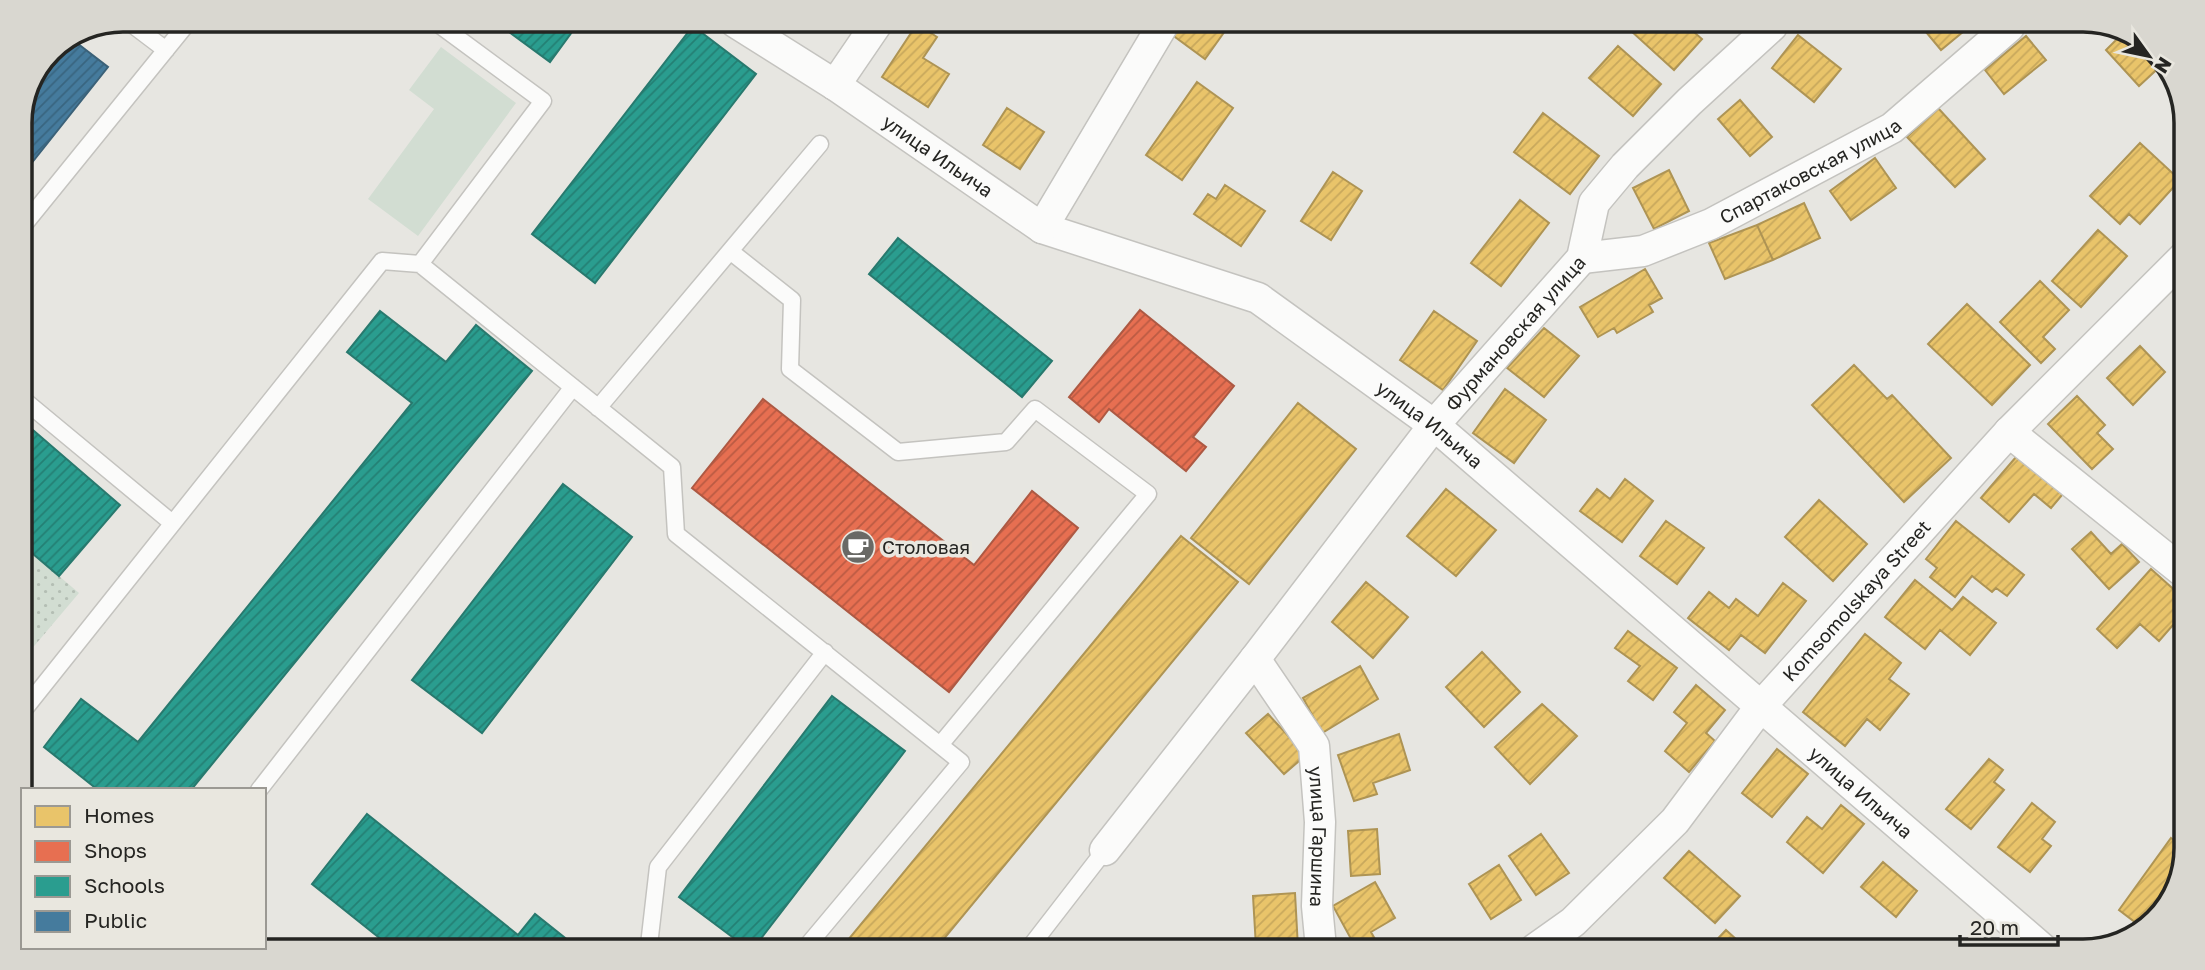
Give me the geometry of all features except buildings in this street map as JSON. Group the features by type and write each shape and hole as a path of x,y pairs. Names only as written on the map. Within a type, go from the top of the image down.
{"street":[{"name":"улица Ильича","path":"751,32 835,85 1042,228 1258,298 1434,425 2031,939"},
{"path":"835,85 871,32"},
{"path":"1042,228 1159,32"},
{"name":"Фурмановская улица","path":"1105,850 1434,425 1582,258 1594,202 1670,120 1765,32"},
{"name":"Спартаковская улица","path":"1582,258 1643,251 1711,224 1892,128 2003,32"},
{"name":"Komsomolskaya Street","path":"1548,939 1573,922 1675,821 1761,706 2009,432 2173,268"},
{"path":"2009,432 2174,564"},
{"name":"улица Гаршина","path":"1255,659 1314,746 1321,822 1317,906 1320,939"}],"lane":[{"path":"142,32 166,50"},
{"path":"32,215 180,32"},
{"path":"420,264 543,101 449,32"},
{"path":"598,408 820,145"},
{"path":"730,251 792,300 790,369 898,452 1006,442 1035,409 1148,494 940,745"},
{"path":"32,700 382,261 420,264 671,467 677,534 961,762 813,939"},
{"path":"261,788 572,387"},
{"path":"32,407 172,522"},
{"path":"650,939 658,867 825,652"},
{"path":"1036,939 1105,850"}],"shaded area":[{"path":"441,47 516,103 418,236 368,199 434,109 409,90"},
{"path":"32,553 79,593 32,649"}],"place":[{"name":"Столовая","path":"858,547"}]}
